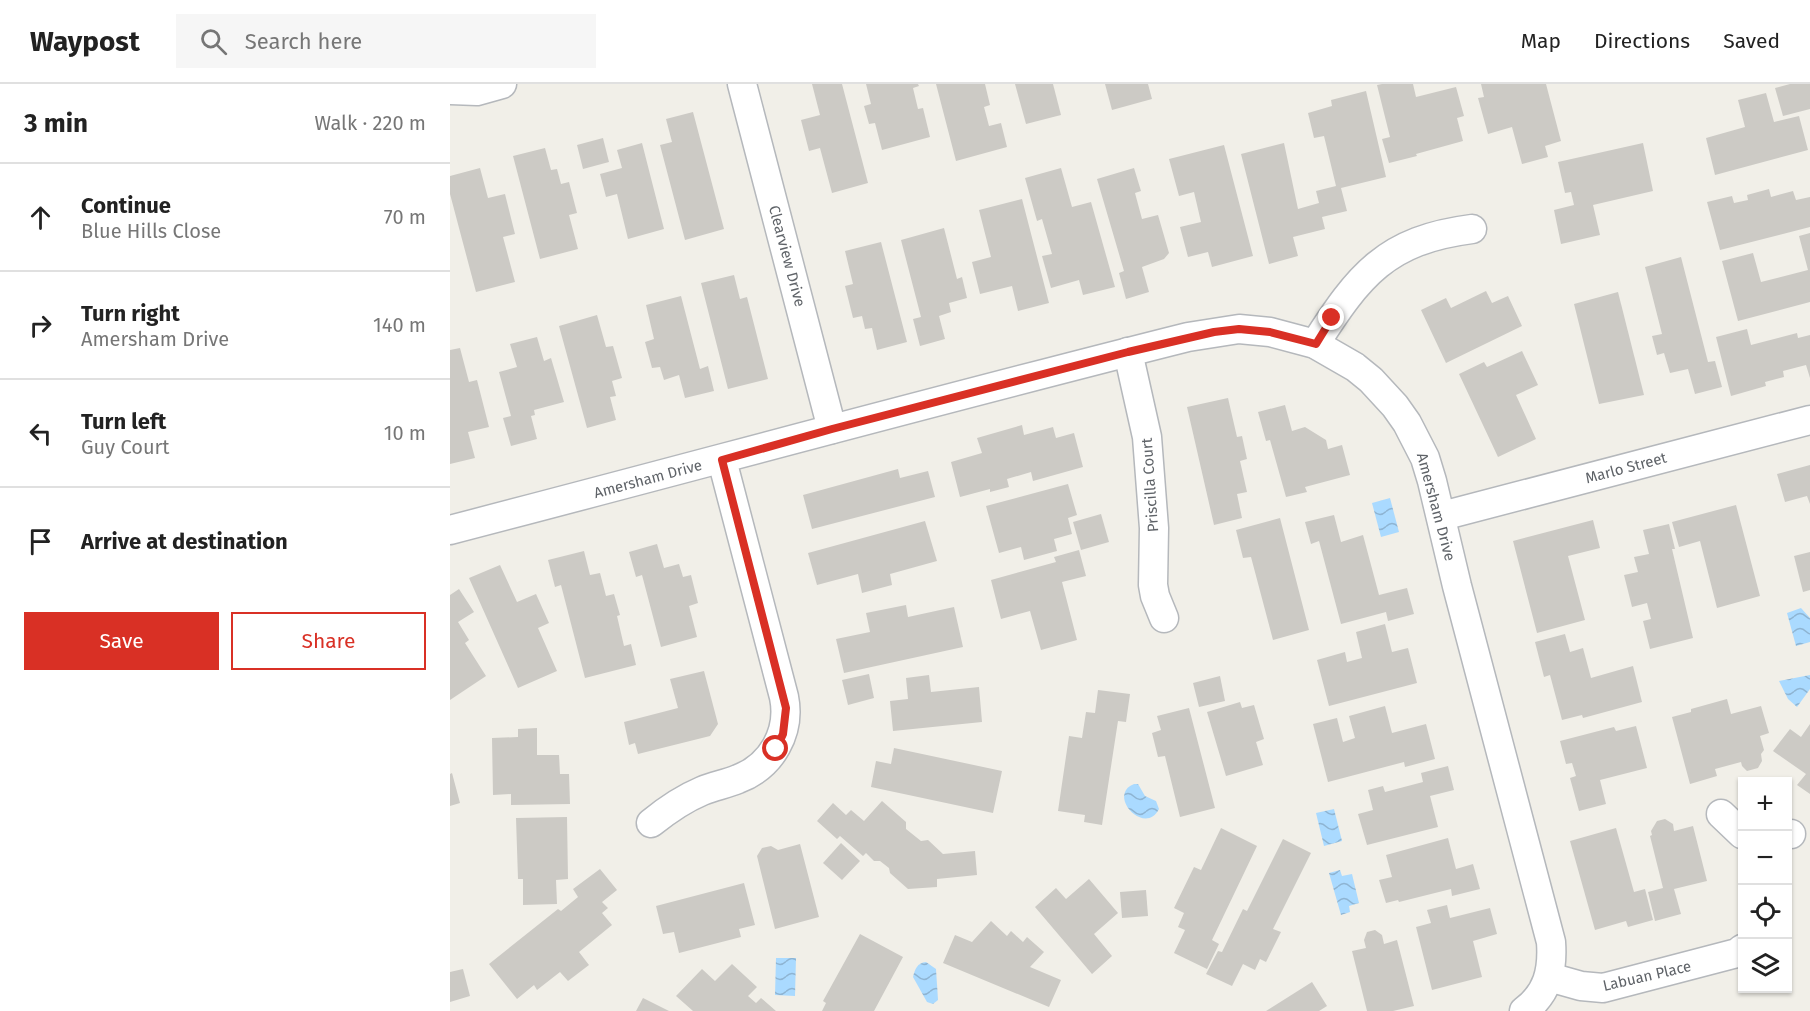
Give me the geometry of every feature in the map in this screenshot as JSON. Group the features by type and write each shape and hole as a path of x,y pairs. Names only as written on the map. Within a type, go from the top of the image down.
{"street":[{"path":"450,90 477,92 502,84"},
{"name":"Clearview Drive","path":"742,84 832,429"},
{"path":"1316,344 1349,293 1386,258 1420,239 1444,232 1472,229"},
{"name":"Amersham Drive","path":"450,531 832,429 1197,336 1239,329 1270,332 1316,344 1355,367 1395,406 1407,423 1425,458 1550,936 1552,956 1549,977 1536,1001 1524,1011"},
{"name":"Priscilla Court","path":"1128,352 1147,437 1154,528 1153,585 1164,618"},
{"name":"Marlo Street","path":"1442,516 1810,420"},
{"path":"651,823 686,798 752,772 776,749 783,734 786,708 784,697 722,460"},
{"path":"1721,814 1740,831"},
{"name":"Labuan Place","path":"1549,977 1581,986 1603,988 1738,952"}],"water":[{"path":"1390,498 1399,532 1381,537 1372,503"},
{"path":"1801,608 1810,618 1810,642 1796,646 1787,613"},
{"path":"1810,675 1810,689 1797,707 1788,699 1779,681"},
{"path":"1138,784 1145,796 1156,801 1159,809 1153,816 1145,818 1138,816 1126,804 1124,796 1126,789"},
{"path":"1334,809 1342,841 1324,846 1316,813"},
{"path":"1340,870 1342,876 1352,874 1359,903 1349,906 1350,912 1341,915 1329,873"},
{"path":"776,958 796,958 795,996 775,995"},
{"path":"926,962 936,969 938,1000 933,1004 927,1002 913,977 917,967"}],"building":[{"path":"812,84 842,84 868,183 832,193 820,148 809,151 801,120 820,115"},
{"path":"866,84 918,84 919,86 913,88 918,109 923,108 930,137 882,150 875,123 869,124 864,106 871,104"},
{"path":"936,84 985,84 990,105 984,107 989,126 1001,123 1007,147 956,161"},
{"path":"1015,84 1053,84 1061,115 1026,124"},
{"path":"1105,84 1148,84 1152,99 1112,110"},
{"path":"1413,84 1416,97 1456,87 1464,116 1457,118 1463,141 1389,163 1382,139 1390,137 1377,85"},
{"path":"1481,84 1546,84 1561,141 1545,146 1548,157 1522,164 1512,127 1488,134 1478,98 1484,97"},
{"path":"1790,84 1810,84 1810,109 1783,116 1775,88"},
{"path":"1366,91 1386,177 1341,188 1347,211 1322,217 1325,229 1293,237 1298,256 1269,264 1241,154 1284,143 1298,209 1319,203 1316,191 1336,186 1324,136 1314,138 1308,113 1332,106 1331,100"},
{"path":"1766,93 1774,122 1799,116 1808,150 1715,175 1706,138 1745,127 1738,100"},
{"path":"693,112 724,229 685,240 660,145 672,142 666,119"},
{"path":"603,138 609,162 583,169 577,145"},
{"path":"642,143 664,229 628,239 617,194 606,197 600,174 622,168 617,150"},
{"path":"1643,143 1653,191 1593,205 1600,235 1561,244 1554,210 1574,205 1571,192 1565,193 1558,162"},
{"path":"1224,145 1253,256 1212,267 1208,252 1188,257 1180,227 1201,222 1194,192 1179,196 1169,159"},
{"path":"545,148 551,170 557,169 561,184 569,182 577,213 569,215 578,249 540,259 513,156"},
{"path":"480,168 488,198 505,194 515,234 503,237 515,282 476,292 450,194 450,176"},
{"path":"1061,168 1072,207 1091,202 1115,287 1083,295 1079,280 1051,288 1042,256 1052,254 1042,219 1037,221 1025,178"},
{"path":"1134,168 1141,191 1135,193 1142,219 1158,215 1169,253 1164,259 1142,267 1149,292 1126,299 1119,273 1124,271 1097,179"},
{"path":"1769,189 1771,197 1793,191 1796,200 1810,197 1810,227 1720,250 1707,202 1732,196 1734,203 1748,200 1747,195"},
{"path":"1022,199 1049,303 1018,311 1012,286 980,294 972,262 991,257 979,210"},
{"path":"944,228 957,279 962,277 967,298 949,303 951,312 939,316 945,339 920,346 913,319 921,317 901,240"},
{"path":"1810,233 1810,302 1738,321 1722,261 1753,253 1761,282 1808,270 1799,236"},
{"path":"881,242 907,342 877,350 872,328 865,329 862,316 853,318 845,286 853,284 845,251"},
{"path":"1681,257 1708,362 1715,361 1722,387 1695,394 1688,369 1670,373 1664,353 1657,355 1652,336 1662,334 1645,267"},
{"path":"734,275 740,299 747,297 768,379 728,389 701,283"},
{"path":"1486,291 1492,303 1508,296 1522,326 1446,363 1421,310 1446,298 1451,308"},
{"path":"1618,292 1644,395 1599,404 1574,304"},
{"path":"681,296 700,369 708,366 714,391 685,398 679,375 664,380 660,367 652,368 645,342 654,339 646,305"},
{"path":"597,315 606,347 613,346 622,378 612,381 616,396 610,397 616,420 587,428 559,326"},
{"path":"1747,329 1751,345 1797,333 1798,338 1810,335 1810,378 1806,365 1783,371 1784,377 1765,382 1766,386 1731,396 1716,337"},
{"path":"537,337 544,361 551,358 564,402 534,410 535,415 531,416 537,439 511,446 503,418 511,416 499,372 517,367 510,344"},
{"path":"460,348 469,382 477,380 489,427 468,432 475,458 450,464 450,350"},
{"path":"1522,351 1538,385 1516,395 1536,439 1498,457 1459,374 1484,362 1487,367"},
{"path":"1228,398 1237,437 1242,436 1247,459 1240,461 1247,492 1237,494 1242,518 1214,525 1187,407"},
{"path":"1285,405 1292,431 1305,427 1326,440 1328,449 1342,445 1350,475 1305,487 1307,492 1286,497 1270,440 1266,441 1258,412"},
{"path":"1022,425 1024,435 1053,427 1056,438 1074,433 1083,467 1033,481 1031,472 1007,479 1009,487 990,492 990,489 960,497 951,462 982,453 977,438"},
{"path":"1810,465 1810,504 1807,496 1785,502 1777,474"},
{"path":"898,469 900,478 928,471 935,497 812,529 803,495"},
{"path":"1068,484 1077,515 1068,518 1072,534 1054,539 1057,551 1024,560 1021,547 999,553 986,506"},
{"path":"1736,505 1760,596 1717,608 1700,541 1679,547 1672,522"},
{"path":"1101,514 1109,542 1081,550 1073,522"},
{"path":"1334,515 1341,542 1363,535 1379,595 1407,588 1414,614 1388,621 1386,612 1341,624 1319,541 1311,544 1305,522"},
{"path":"1280,518 1309,630 1273,640 1251,557 1243,558 1236,530"},
{"path":"1593,520 1600,548 1568,556 1585,620 1537,633 1513,541"},
{"path":"925,521 937,561 890,574 892,585 862,593 858,574 817,585 808,553"},
{"path":"1669,524 1675,549 1672,549 1693,638 1650,649 1643,621 1651,619 1647,603 1632,607 1624,575 1638,572 1634,557 1649,554 1643,530"},
{"path":"657,544 664,568 679,564 683,577 691,575 698,603 689,606 697,637 661,647 642,575 636,577 629,552"},
{"path":"1079,550 1086,576 1062,582 1077,640 1041,650 1030,611 1001,619 991,580 1056,562 1054,557"},
{"path":"584,551 590,575 600,573 606,596 614,594 620,615 617,616 624,646 631,644 636,665 585,678 561,585 555,587 548,560"},
{"path":"1810,552 1810,590 1803,592 1794,556"},
{"path":"500,565 517,602 536,594 549,623 538,628 557,671 518,688 469,578"},
{"path":"459,589 474,612 458,622 469,640 465,643 486,676 450,700 450,595"},
{"path":"906,605 908,617 954,607 963,647 844,673 836,639 870,632 866,613"},
{"path":"1385,624 1392,652 1408,648 1417,683 1329,706 1317,660 1345,652 1347,662 1362,658 1356,632"},
{"path":"1565,634 1570,652 1583,648 1591,678 1633,666 1642,702 1583,718 1582,715 1562,720 1550,675 1544,677 1535,642"},
{"path":"704,671 718,724 710,736 638,754 635,743 629,745 624,722 678,708 670,679"},
{"path":"869,674 874,698 848,705 842,680"},
{"path":"929,675 931,692 979,687 982,722 893,731 890,701 908,699 906,678"},
{"path":"1220,676 1225,701 1199,707 1193,683"},
{"path":"1098,690 1130,694 1126,722 1118,721 1102,825 1084,822 1085,815 1058,811 1069,736 1082,738 1086,712 1095,713"},
{"path":"1727,699 1731,714 1761,706 1769,733 1760,736 1764,750 1761,754 1762,761 1758,768 1747,771 1741,762 1715,769 1717,776 1690,784 1672,717"},
{"path":"1240,702 1242,708 1254,705 1264,739 1256,742 1263,765 1226,776 1207,712"},
{"path":"1385,706 1392,733 1426,724 1435,759 1405,767 1404,762 1328,782 1313,724 1337,718 1343,742 1355,738 1349,716"},
{"path":"1189,708 1215,808 1180,817 1165,756 1158,757 1152,733 1161,730 1157,716"},
{"path":"1810,724 1810,794 1797,785 1806,774 1773,751 1790,729 1801,737"},
{"path":"1636,726 1647,768 1600,780 1606,804 1579,811 1570,778 1576,776 1572,763 1566,764 1560,741 1614,727 1616,731"},
{"path":"537,728 537,755 559,755 560,774 569,774 570,804 511,805 511,794 493,795 492,738 518,737 518,729"},
{"path":"894,748 1002,771 993,813 871,787 876,761 891,764"},
{"path":"1448,766 1454,790 1430,796 1438,827 1367,845 1358,814 1373,810 1368,790 1383,786 1385,792 1423,782 1421,773"},
{"path":"452,773 460,803 450,806 450,774"},
{"path":"882,801 906,822 906,829 921,841 928,840 943,854 975,851 977,875 937,879 937,887 908,889 880,861 874,861 866,853 863,856 840,836 837,839 817,821 833,803 846,815 851,810 864,821"},
{"path":"567,817 568,879 556,880 557,904 523,905 523,879 518,879 516,818"},
{"path":"1665,819 1673,824 1674,831 1693,826 1707,881 1674,889 1681,914 1655,921 1648,892 1663,888 1650,836 1657,821"},
{"path":"1221,828 1257,846 1212,940 1219,944 1207,969 1174,953 1185,930 1178,927 1184,913 1174,908 1194,867 1201,870"},
{"path":"1616,828 1634,892 1645,889 1653,920 1628,927 1626,921 1595,930 1570,841"},
{"path":"1448,838 1456,869 1473,864 1480,889 1452,896 1451,889 1386,903 1379,880 1392,877 1386,855"},
{"path":"1283,839 1311,853 1273,929 1281,932 1266,962 1260,959 1255,970 1243,964 1232,986 1206,974 1218,951 1222,952 1243,909 1247,911"},
{"path":"841,843 860,861 842,880 823,863"},
{"path":"800,844 819,917 775,929 757,856 762,848 771,846 778,850"},
{"path":"600,869 617,890 602,902 608,908 602,913 612,925 579,952 589,965 568,981 560,972 537,990 534,985 517,999 489,964 558,909 561,911 578,897 573,889"},
{"path":"1089,879 1118,913 1094,934 1112,956 1092,974 1035,907 1056,888 1066,899"},
{"path":"744,883 755,925 739,929 741,937 679,953 674,932 663,934 656,906"},
{"path":"1146,890 1148,916 1122,918 1120,892"},
{"path":"1447,905 1450,918 1490,908 1497,934 1473,941 1482,977 1432,990 1416,927 1431,923 1427,910"},
{"path":"991,921 1007,936 1011,931 1023,942 1027,937 1044,952 1030,967 1061,980 1049,1007 943,963 955,935 972,942"},
{"path":"1375,930 1382,935 1384,944 1397,940 1414,1006 1393,1011 1367,1011 1352,951 1366,948 1364,940 1367,932"},
{"path":"860,934 903,957 874,1011 822,1011 826,1003 823,1001"},
{"path":"732,964 757,987 748,996 756,1003 761,998 776,1011 693,1011 676,996 702,969 715,981"},
{"path":"463,969 470,996 450,1002 450,972"},
{"path":"1312,982 1327,1006 1319,1011 1266,1011"},
{"path":"643,998 669,1011 636,1011"}],"route":[{"path":"776,749 783,734 786,708 784,697 722,460 832,429 1214,332 1239,329 1270,332 1316,344 1332,318"}]}
